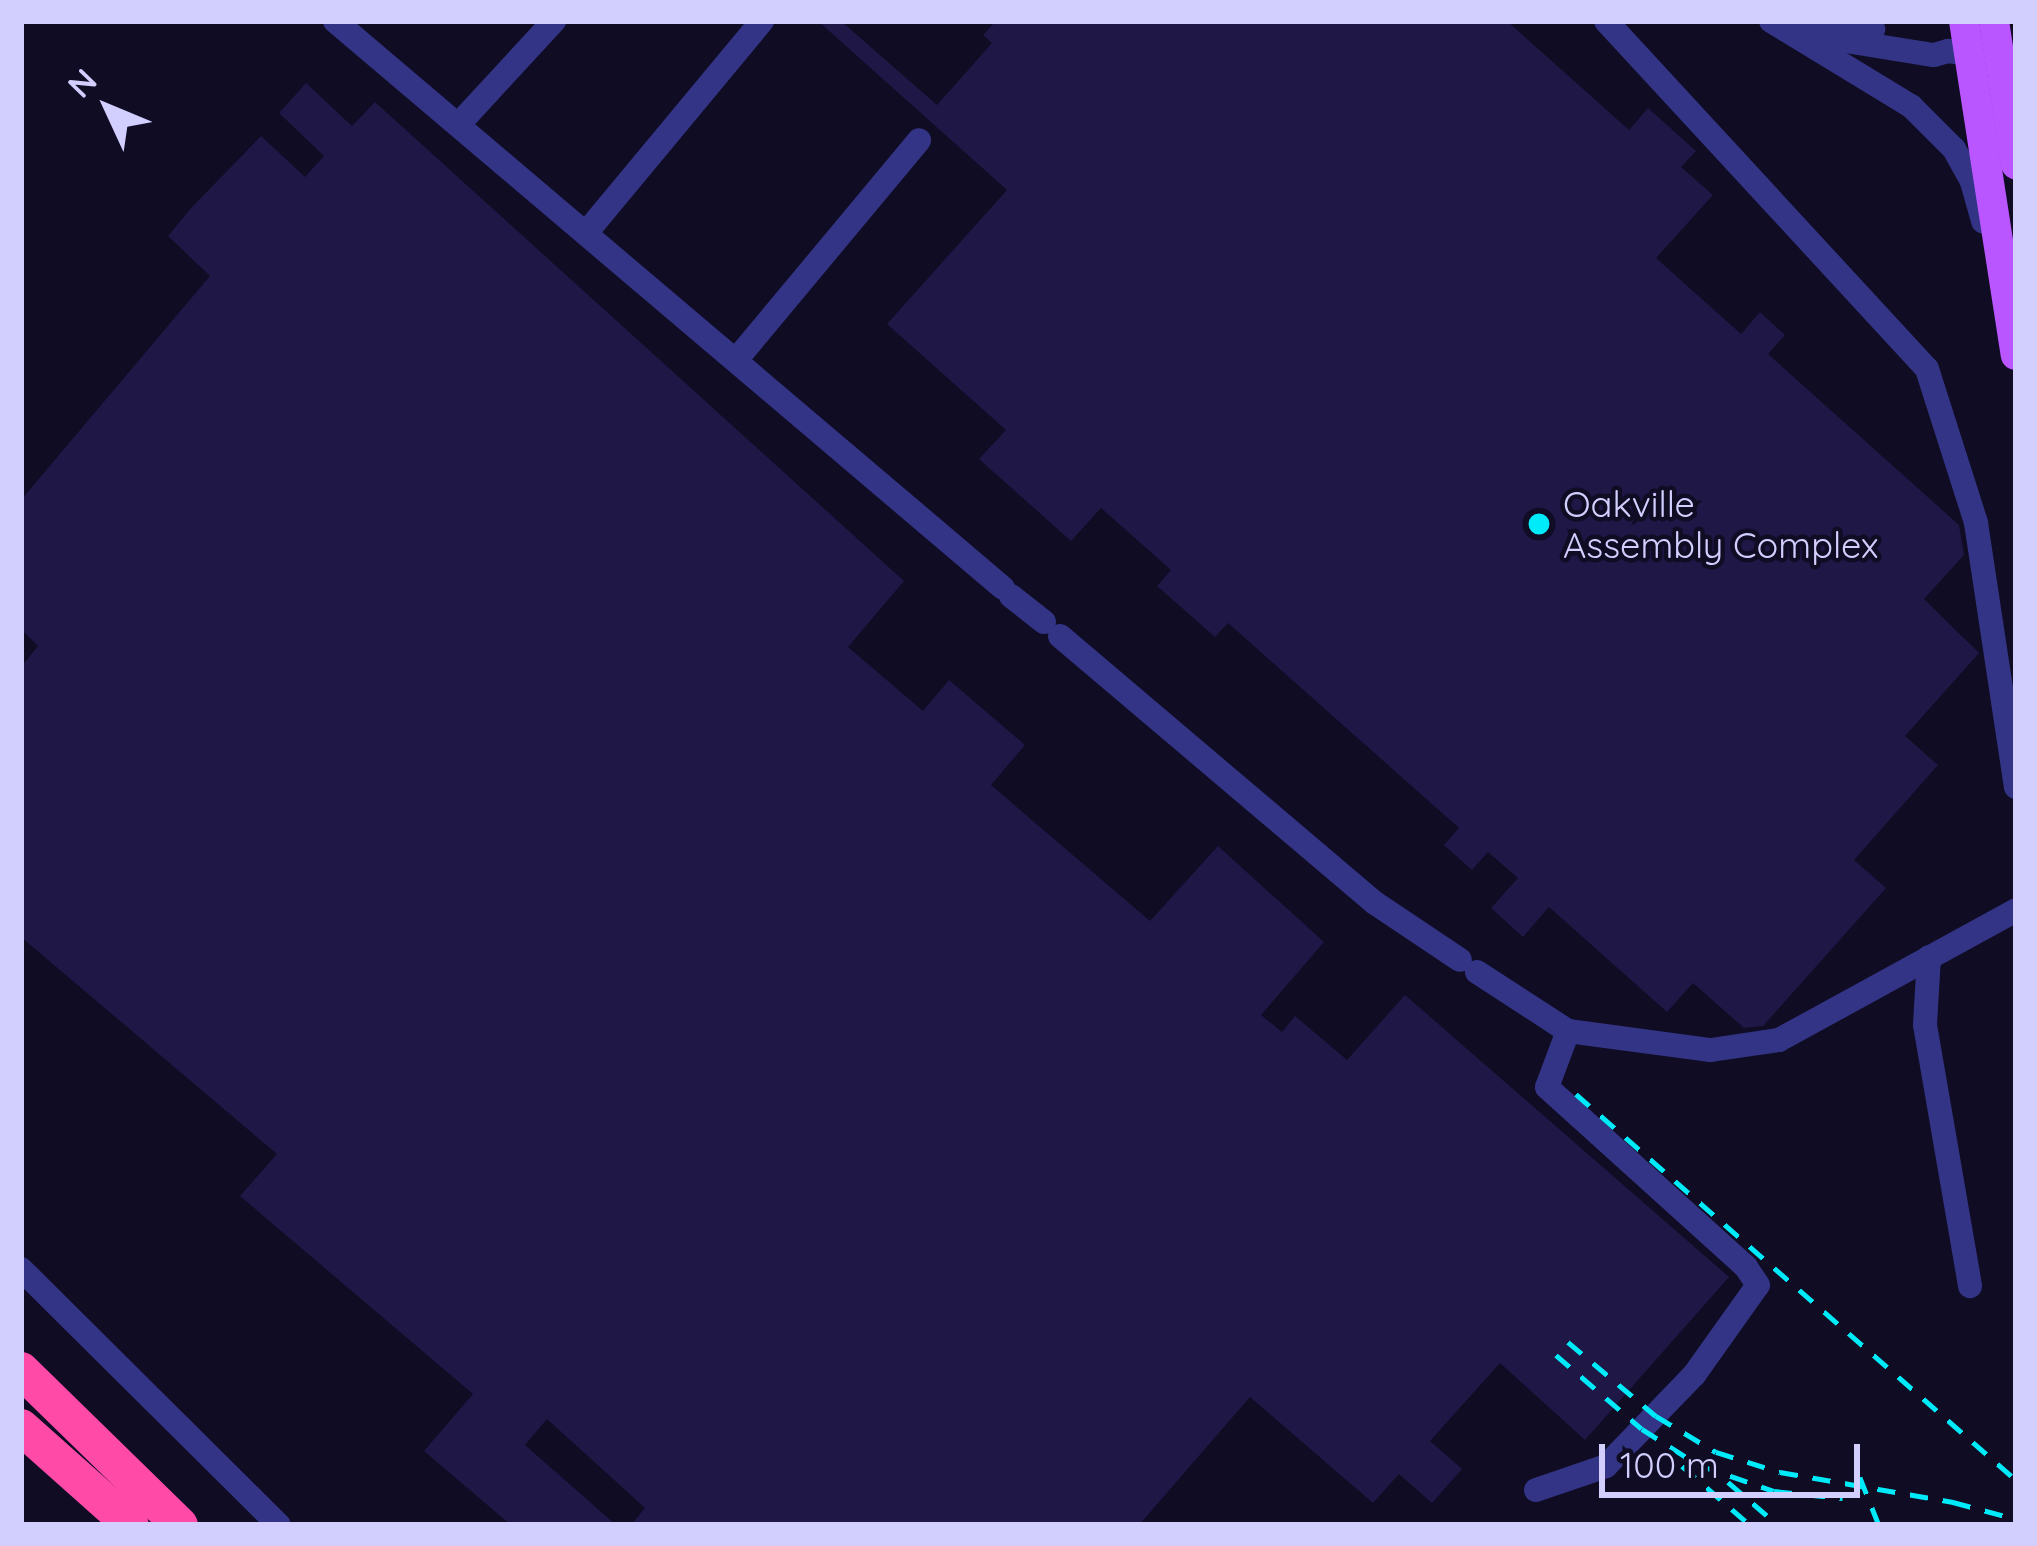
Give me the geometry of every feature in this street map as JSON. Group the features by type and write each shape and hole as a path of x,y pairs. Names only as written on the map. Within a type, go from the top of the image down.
{"highway":[{"path":"21,1370 180,1525"},
{"path":"21,1427 131,1525"}],"main road":[{"path":"1964,21 1984,56 2016,164"},
{"path":"1994,21 1984,56 2001,252 2016,355"}],"street":[{"path":"335,21 1375,903 1568,1031 1711,1050 1779,1040 2016,910"},
{"path":"458,125 554,21"},
{"path":"586,233 761,21"},
{"path":"1606,21 1927,369 1976,523 2016,787"},
{"path":"1771,21 1888,90 1930,124 1954,149 1972,182 1985,232 2001,252"},
{"path":"1813,22 1936,39 1984,56"},
{"path":"736,360 919,140"},
{"path":"1929,957 1925,1024 1970,1286"},
{"path":"1536,1490 1606,1466 1694,1375 1758,1285 1746,1267 1546,1087 1568,1031"},
{"path":"21,1269 279,1525"}],"building":[{"name":"Oakville Assembly Complex","path":"818,21 841,21 937,105 992,43 983,35 996,21 1507,21 1629,130 1648,108 1696,151 1681,167 1713,195 1656,258 1741,334 1760,312 1785,335 1768,354 1959,525 1964,555 1924,599 1979,653 1905,736 1938,765 1854,860 1886,888 1763,1026 1744,1028 1693,983 1667,1012 1549,907 1523,937 1491,908 1518,878 1488,852 1472,870 1444,845 1459,828 1228,623 1215,637 1157,586 1171,570 1101,508 1071,541 979,459 1006,430 887,324 1007,190"},
{"path":"306,83 352,126 375,102 904,581 848,647 923,711 949,680 1025,745 991,785 1150,921 1218,846 1324,942 1261,1015 1282,1032 1295,1016 1347,1060 1405,995 1729,1277 1585,1440 1500,1363 1430,1441 1462,1469 1432,1503 1399,1474 1373,1503 1250,1397 1139,1525 631,1525 645,1508 547,1419 525,1445 616,1525 511,1525 424,1451 473,1394 240,1196 277,1154 21,937 21,667 38,646 21,629 21,500 210,276 168,236 192,207 261,136 305,177 324,156 279,113"}],"railway":[{"path":"1576,1094 2016,1480"},
{"path":"1568,1342 1656,1416 1716,1452 1780,1472 1953,1502 2016,1519"},
{"path":"1556,1355 1642,1429 1699,1465 1774,1491 1843,1498"},
{"path":"1682,1466 1750,1525"},
{"path":"1860,1477 1879,1525"},
{"path":"1728,1482 1778,1525"}],"place":[{"name":"Oakville Assembly Complex","path":"1539,524"}]}
